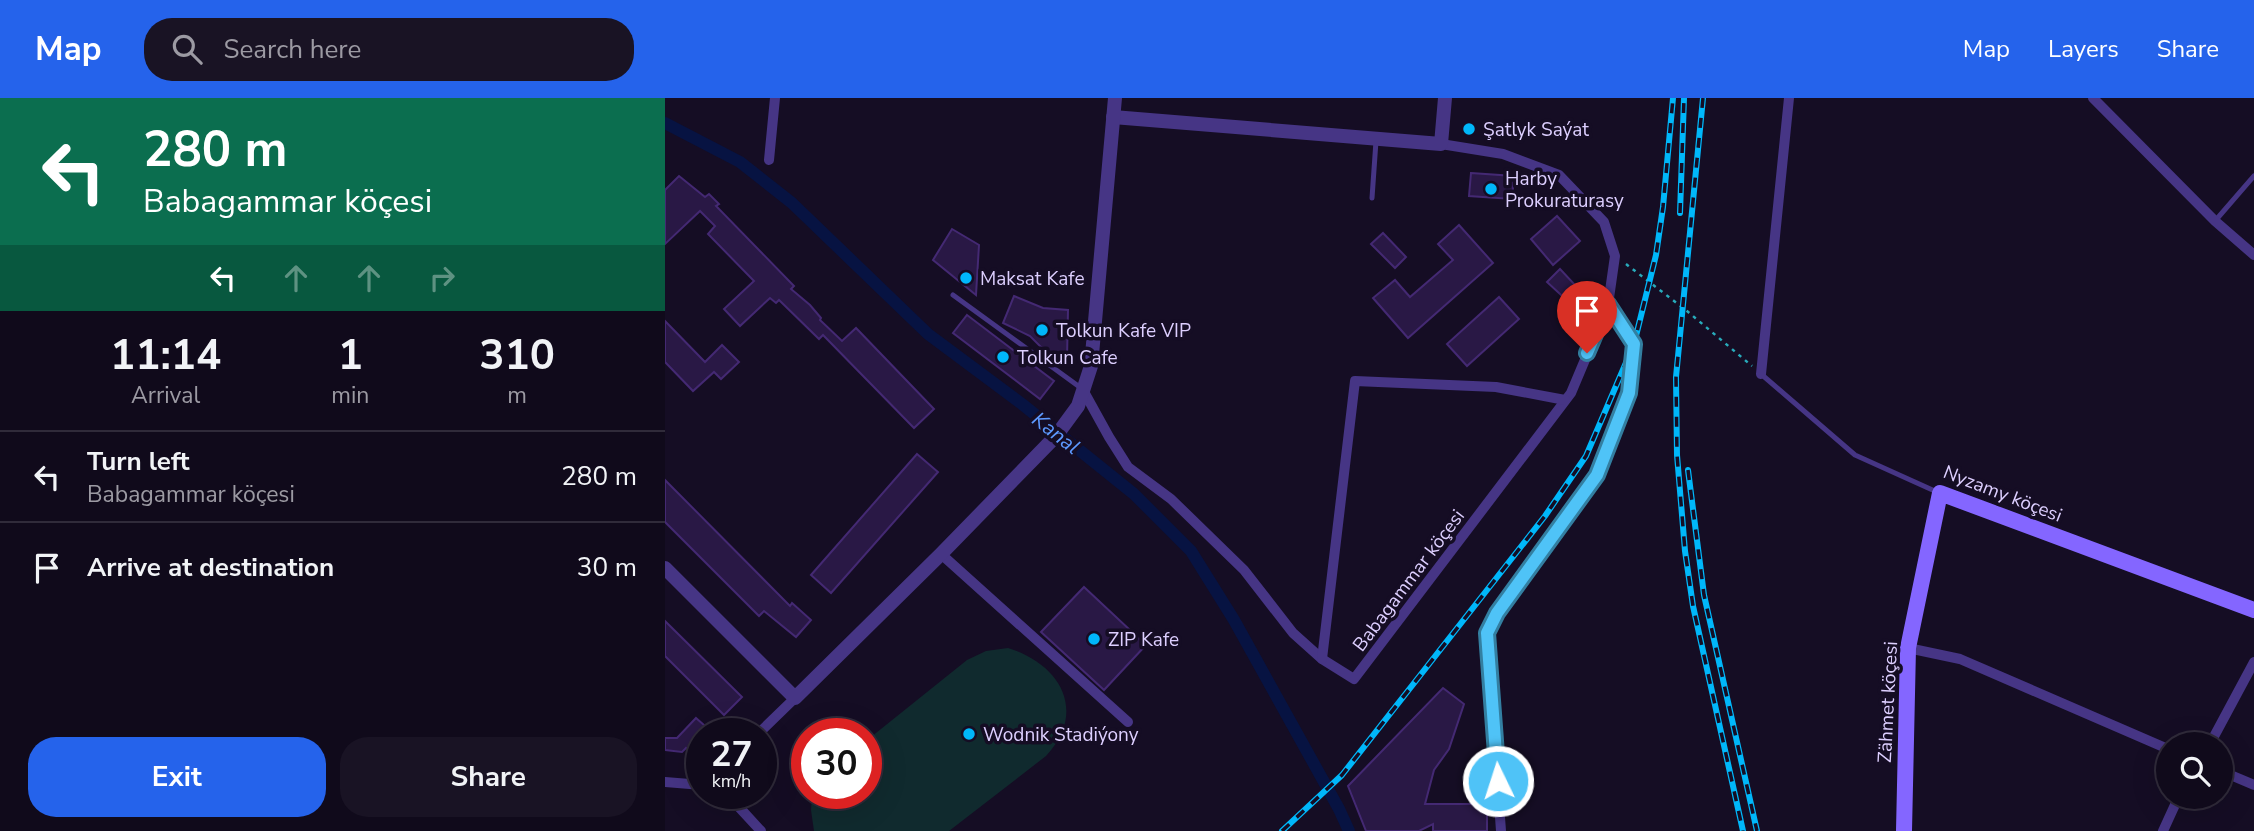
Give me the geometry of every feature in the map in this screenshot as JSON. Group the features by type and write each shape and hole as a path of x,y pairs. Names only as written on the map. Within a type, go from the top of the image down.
{"main road":[{"name":"Nyzamy köçesi","path":"1940,493 2254,610"},
{"name":"Zähmet köçesi","path":"1904,831 1908,648 1940,493"}],"street":[{"path":"769,160 775,98"},
{"path":"774,718 1056,436 1077,406 1091,366 1115,98"},
{"path":"1113,117 1441,144 1445,98"},
{"path":"1761,374 1789,98"},
{"path":"2093,98 2215,221 2254,255"},
{"name":"Babagammar köçesi","path":"1083,390 1128,467 1171,499 1244,569 1293,633 1322,659 1355,679 1571,393 1608,304 1615,256 1604,222 1559,175 1503,154 1441,144"},
{"path":"1501,831 1487,633 1497,613 1597,475 1629,393 1634,344 1608,304"},
{"path":"1322,659 1355,381 1496,387 1565,400"},
{"path":"941,554 1128,722"},
{"path":"665,568 795,698"},
{"path":"1908,648 1960,659 2156,744"},
{"path":"2216,732 2254,662"},
{"path":"2233,776 2254,785"},
{"path":"665,782 686,784"},
{"path":"742,809 761,831"},
{"path":"2162,831 2173,809"}],"lane":[{"path":"1372,198 1376,139"},
{"path":"2215,221 2254,176"},
{"path":"953,295 1083,390"},
{"name":"Nyzamy köçesi","path":"1761,374 1856,455 1940,493"}],"path":[{"path":"1615,256 1687,311 1761,374"}],"green space":[{"name":"Wodnik Stadiýony","path":"1008,648 1026,655 1054,677 1062,691 1066,706 1065,722 1059,739 1046,756 949,831 814,831 811,809 882,809 882,728 967,660 986,651"}],"building":[{"name":"Harby Prokuraturasy","path":"1471,173 1514,176 1512,199 1469,196"},
{"path":"679,176 705,197 709,194 719,204 716,206 794,286 791,289 810,305 820,320 842,341 856,328 934,409 914,428 823,335 819,339 779,300 776,303 770,298 740,326 724,309 754,281 708,234 715,226 700,211 665,244 665,190"},
{"path":"1557,216 1580,241 1553,265 1531,239"},
{"path":"1459,225 1493,263 1408,338 1373,298 1395,280 1410,297 1453,260 1438,244"},
{"name":"Maksat Kafe","path":"952,229 979,245 976,295 933,260"},
{"path":"1383,233 1406,257 1395,268 1371,244"},
{"path":"1560,269 1576,286 1574,307 1547,282"},
{"name":"Tolkun Kafe VIP","path":"1014,296 1043,308 1068,310 1067,359 1049,355 1030,336 1003,323"},
{"path":"1499,297 1519,319 1467,366 1447,344"},
{"name":"Tolkun Cafe","path":"967,315 1054,381 1040,399 953,333"},
{"path":"665,321 705,362 722,345 739,362 721,379 714,372 693,391 665,362"},
{"path":"917,454 938,472 831,593 811,575"},
{"path":"665,480 790,606 792,603 811,620 796,637 764,611 759,616 665,522"},
{"name":"ZIP Kafe","path":"1084,587 1146,645 1104,690 1041,632"},
{"path":"665,621 742,697 724,715 665,656"},
{"path":"1443,688 1464,704 1449,749 1434,770 1425,804 1487,804 1487,831 1433,831 1433,824 1419,831 1366,831 1348,786"},
{"path":"686,729 686,748 682,752 665,750 665,738 677,738"}],"waterway":[{"name":"Kanal","path":"665,123 740,162 792,203 928,334 1022,404 1134,494 1191,551 1234,620 1349,831"}],"railway":[{"path":"1282,831 1342,775 1545,516 1586,456 1634,344 1656,255 1673,98"},
{"path":"1680,213 1684,98"},
{"path":"1703,98 1676,377 1677,455 1685,551 1693,606 1743,831"},
{"path":"1688,470 1704,595 1757,831"}],"place":[{"name":"Şatlyk Saýat","path":"1469,129"},
{"name":"Harby Prokuraturasy","path":"1491,189"},
{"name":"Maksat Kafe","path":"966,278"},
{"name":"Tolkun Kafe VIP","path":"1042,330"},
{"name":"Tolkun Cafe","path":"1003,357"},
{"name":"ZIP Kafe","path":"1094,639"},
{"name":"Wodnik Stadiýony","path":"969,734"}],"route":[{"path":"1498,781 1487,633 1497,613 1597,475 1629,393 1634,344 1608,304 1587,353"}]}
